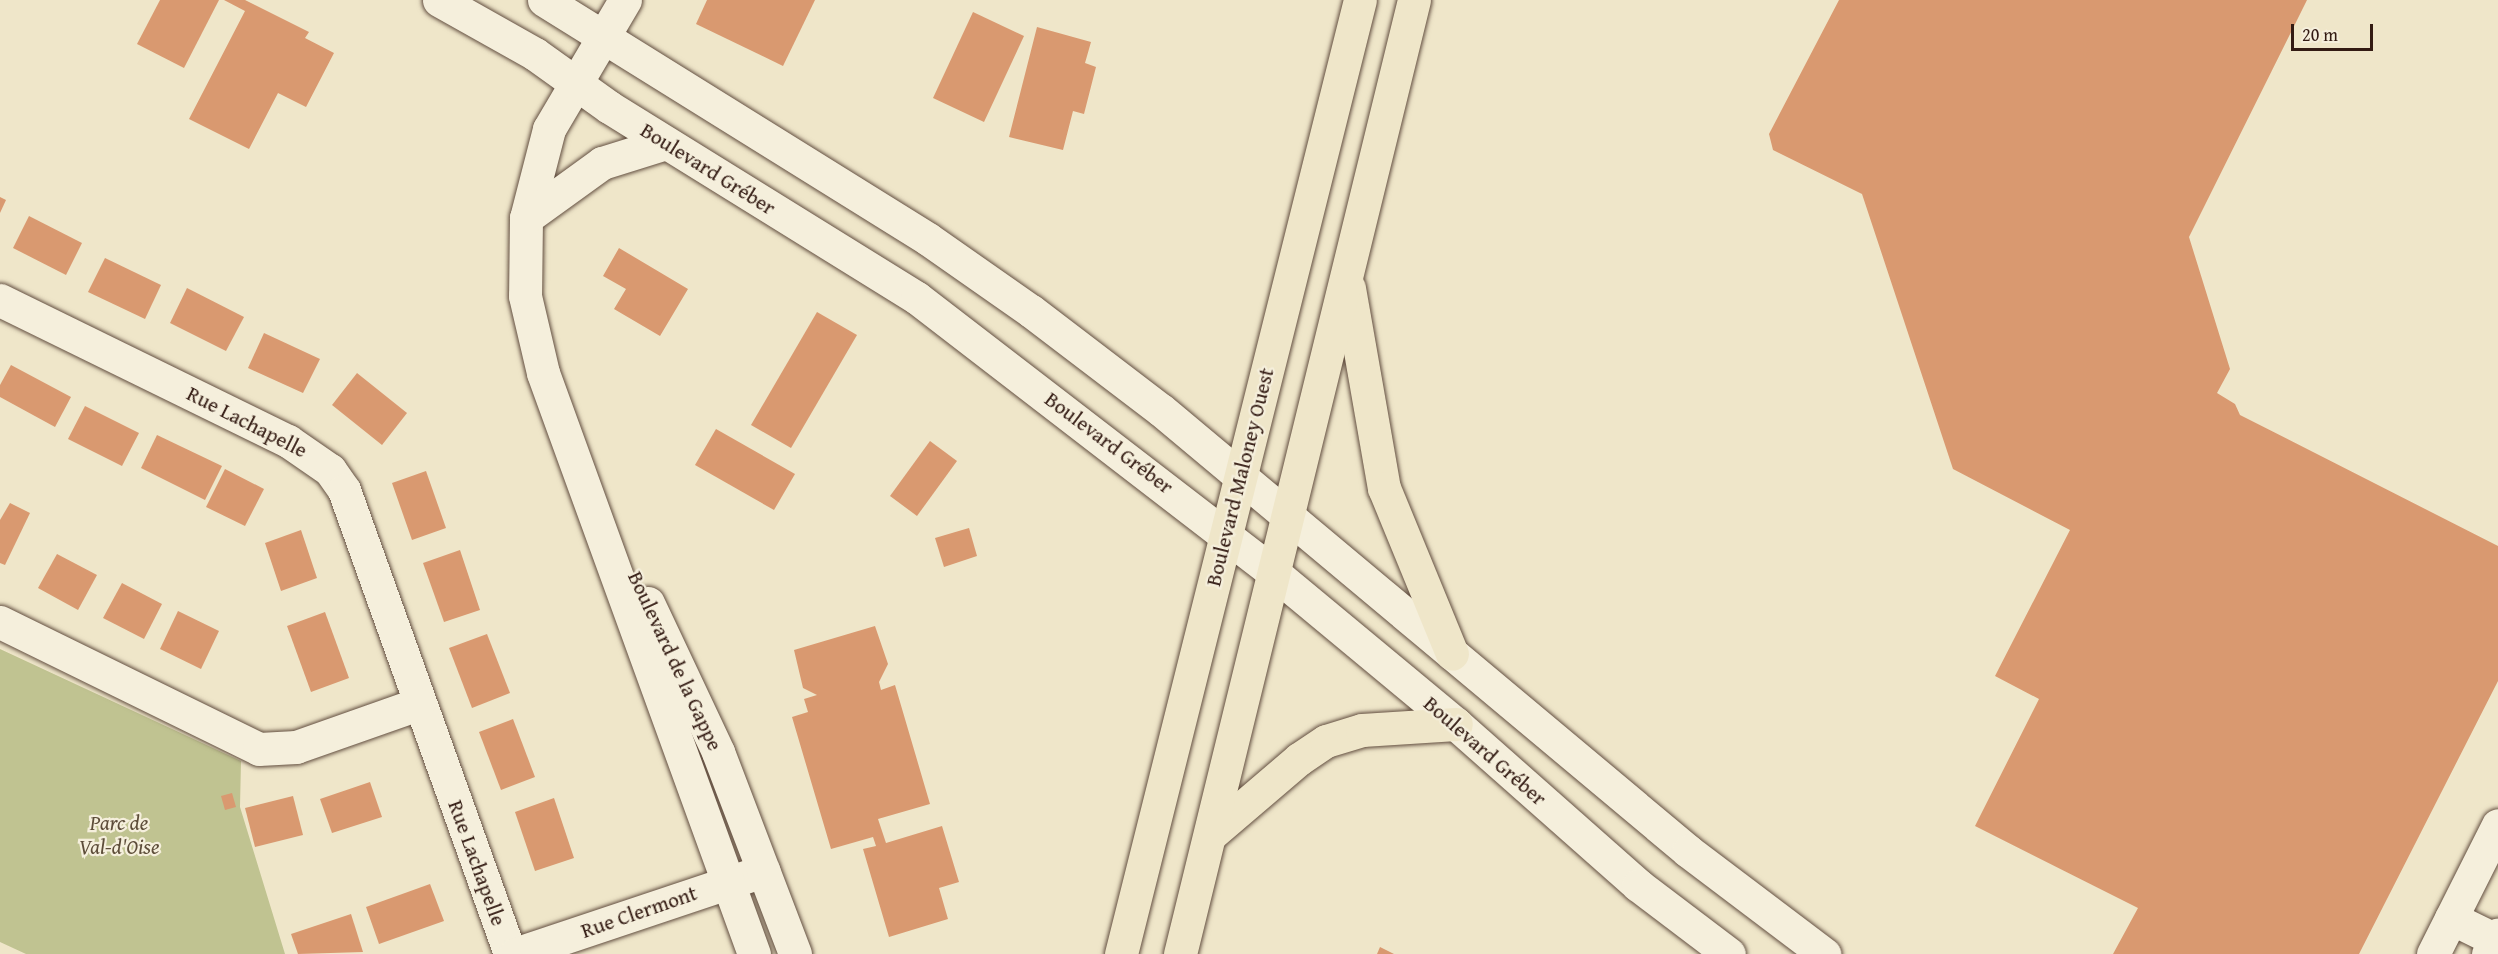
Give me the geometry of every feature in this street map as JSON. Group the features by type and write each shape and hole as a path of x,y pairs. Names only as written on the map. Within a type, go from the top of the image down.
{"main road":[{"name":"Boulevard Maloney Ouest","path":"1121,954 1359,0"},
{"path":"1180,954 1414,0"},
{"path":"1347,274 1384,488 1452,654"},
{"path":"1209,835 1326,741 1362,730 1456,724"}],"street":[{"name":"Boulevard Gréber","path":"439,0 535,54 666,143 917,298 1226,534 1456,724 1638,885 1729,954"},
{"path":"544,0 969,267 1152,403 1688,851 1824,954"},
{"name":"Boulevard de la Gappe","path":"625,0 549,129 526,218 525,296 543,373 754,954"},
{"path":"526,218 602,163 666,143"},
{"name":"Rue Lachapelle","path":"0,300 288,441 330,470 344,490 418,704 510,954"},
{"name":"Boulevard de la Gappe","path":"543,373 718,752 795,954"},
{"path":"0,622 259,749 296,747 418,704"},
{"path":"2433,954 2498,825"},
{"name":"Rue Clermont","path":"515,954 763,871"},
{"path":"2451,918 2495,942"}],"green space":[{"name":"Parc de Val-d'Oise","path":"0,649 241,761 240,807 285,954 26,954 0,942"}],"building":[{"path":"160,0 219,0 184,68 137,44"},
{"path":"224,0 245,0 309,32 305,38 334,53 306,107 278,93 249,149 189,119 245,11"},
{"path":"707,0 815,0 783,66 696,24"},
{"path":"1839,0 2307,0 2189,237 2230,369 2217,393 2235,404 2240,415 2498,546 2498,681 2359,954 2113,954 2138,908 1975,826 2039,699 1995,676 2070,530 1953,469 1862,194 1773,150 1769,134"},
{"path":"973,12 1024,36 984,122 933,98"},
{"path":"1037,27 1091,42 1085,63 1096,67 1084,114 1073,111 1063,150 1009,137"},
{"path":"0,197 6,200 0,213"},
{"path":"29,216 82,243 66,275 13,248"},
{"path":"619,248 688,289 660,336 614,309 626,289 603,276"},
{"path":"105,258 161,285 145,319 88,292"},
{"path":"187,288 244,317 226,351 170,323"},
{"path":"817,312 857,335 791,448 751,425"},
{"path":"264,333 320,359 303,393 248,368"},
{"path":"11,365 71,397 55,427 0,397 0,385"},
{"path":"357,373 407,413 382,445 332,405"},
{"path":"85,406 139,433 122,466 68,439"},
{"path":"716,429 795,474 774,510 695,465"},
{"path":"157,435 222,466 205,500 141,468"},
{"path":"930,441 957,461 917,516 890,496"},
{"path":"225,469 264,489 245,526 206,507"},
{"path":"426,471 446,528 412,540 392,483"},
{"path":"10,503 30,513 5,565 0,563 0,520"},
{"path":"969,528 977,556 944,567 935,538"},
{"path":"301,530 317,578 281,591 265,543"},
{"path":"460,550 480,610 444,622 423,563"},
{"path":"57,554 97,575 78,610 38,588"},
{"path":"122,583 162,604 144,639 103,618"},
{"path":"178,611 219,631 201,669 160,649"},
{"path":"325,612 349,678 311,692 287,626"},
{"path":"875,626 888,664 879,682 881,690 895,685 930,804 878,819 886,843 942,826 959,882 939,888 948,919 889,937 863,849 876,846 873,837 831,849 792,717 808,712 804,699 817,695 803,688 794,650"},
{"path":"487,634 510,693 472,708 449,648"},
{"path":"513,719 535,777 501,790 479,732"},
{"path":"370,782 382,817 332,833 320,799"},
{"path":"232,793 236,807 225,810 221,796"},
{"path":"293,796 303,835 255,847 245,808"},
{"path":"554,798 574,858 535,871 515,812"},
{"path":"430,884 444,921 379,944 366,907"},
{"path":"351,914 363,952 298,954 291,934"},
{"path":"1380,947 1394,954 1377,954"}]}
